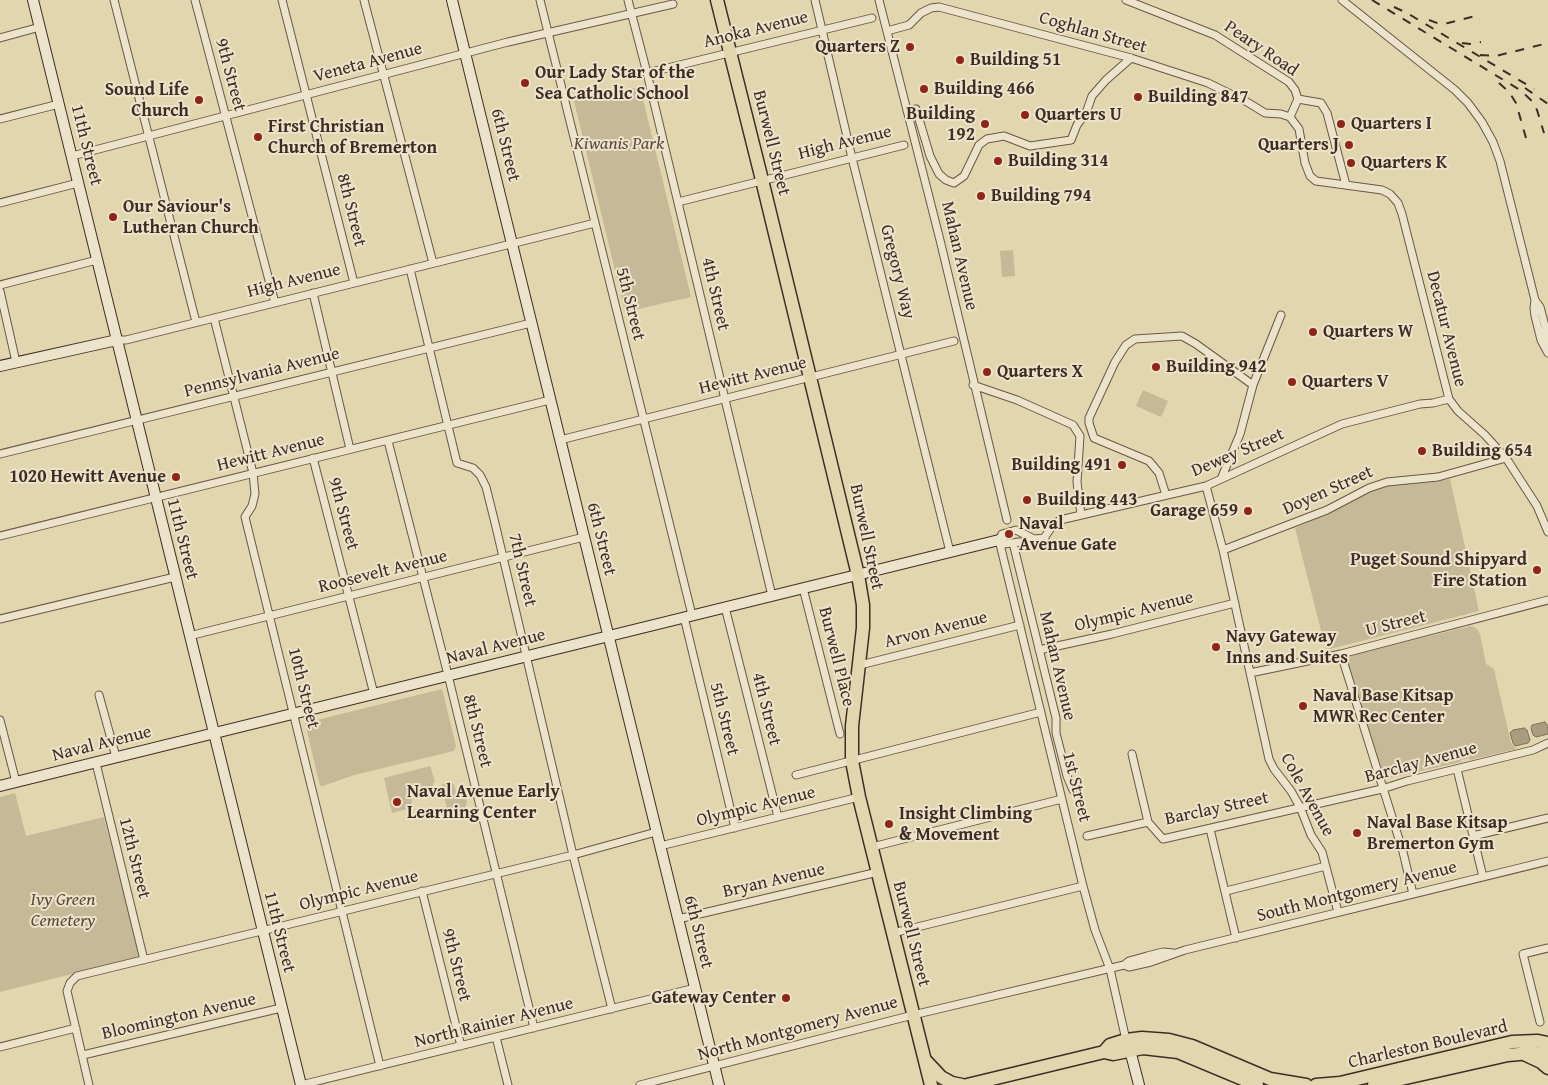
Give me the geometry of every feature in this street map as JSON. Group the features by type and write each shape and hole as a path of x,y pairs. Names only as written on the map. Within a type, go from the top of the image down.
{"highway":[{"name":"Burwell Street","path":"717,0 858,574 863,618 860,664 852,726 852,761 859,797 931,1085"},
{"path":"1128,1045 1158,1038 1180,1042 1270,1079 1306,1085"},
{"name":"Charleston Boulevard","path":"1316,1085 1340,1083 1506,1043 1524,1041 1548,1043"},
{"path":"967,1085 1104,1052 1110,1045 1128,1045 1178,1052 1257,1085"},
{"path":"1521,1053 1541,1062 1548,1068"},
{"name":"Charleston Boulevard","path":"1374,1085 1490,1058 1521,1053 1548,1054"},
{"path":"924,1057 941,1077 952,1083 962,1085"}],"main road":[{"name":"11th Street","path":"33,0 301,1085"},
{"name":"6th Street","path":"452,0 719,1085"},
{"name":"High Avenue","path":"0,366 117,340"},
{"name":"Naval Avenue","path":"0,786 858,574 1004,540"},
{"name":"1st Street","path":"1128,1045 1139,1085"}],"street":[{"path":"114,0 196,322"},
{"name":"9th Street","path":"195,0 275,303"},
{"name":"8th Street","path":"282,0 354,283"},
{"path":"364,0 433,263"},
{"name":"5th Street","path":"540,0 643,419 735,828"},
{"name":"4th Street","path":"628,0 772,596"},
{"name":"Gregory Way","path":"815,0 852,158 950,552"},
{"name":"Mahan Avenue","path":"879,0 940,240 973,385 1007,520"},
{"name":"Peary Road","path":"1126,0 1205,30 1289,82 1295,90 1298,99 1321,103 1324,107 1346,186"},
{"path":"1342,0 1455,90 1468,102 1482,122 1493,142 1500,161 1535,300 1540,306 1545,326 1546,349"},
{"name":"Veneta Avenue","path":"72,156 466,53 631,12 674,4"},
{"name":"Coghlan Street","path":"887,31 910,25 921,14 931,8 939,7 1131,58 1208,83 1265,113 1281,114 1290,117"},
{"name":"Anoka Avenue","path":"647,73 872,18"},
{"path":"0,38 40,27"},
{"path":"907,111 916,109 930,156 939,174 946,180 954,183 964,176 979,145 987,139 1004,136 1030,146 1071,140 1086,113 1092,96 1106,80 1131,58"},
{"path":"1298,99 1290,117 1300,129 1305,163 1310,176 1316,181 1346,186"},
{"path":"0,119 59,104"},
{"name":"High Avenue","path":"678,202 904,145"},
{"path":"0,203 78,183"},
{"name":"Decatur Avenue","path":"1346,186 1382,190 1390,194 1398,203 1449,399 1458,411 1485,435 1506,458 1537,506 1548,532"},
{"name":"High Avenue","path":"117,340 126,340 595,222"},
{"path":"0,285 97,260"},
{"name":"7th Street","path":"410,269 457,463 473,468 482,479 504,556 573,855 612,1009"},
{"path":"0,291 16,362"},
{"path":"313,293 350,449"},
{"path":"1221,479 1240,434 1253,385 1282,315"},
{"name":"10th Street","path":"214,318 253,473 255,494 252,506 245,516 380,1066"},
{"name":"Pennsylvania Avenue","path":"0,454 137,421 233,395 532,323"},
{"path":"1166,495 1160,473 1149,461 1094,438 1089,423 1089,418 1115,362 1126,345 1135,339 1182,336 1253,385"},
{"name":"Hewitt Avenue","path":"560,440 954,341"},
{"path":"973,385 1017,400 1072,425 1080,436 1076,482 1081,515"},
{"name":"Dewey Street","path":"1045,538 1053,525 1060,520 1206,486 1342,424 1411,406 1449,399"},
{"name":"Hewitt Avenue","path":"0,536 156,499 253,473 550,400"},
{"name":"8th Street","path":"388,441 448,675 534,1028"},
{"name":"9th Street","path":"313,458 374,694"},
{"name":"Doyen Street","path":"1223,550 1327,510 1369,488 1387,482 1438,476 1506,458"},
{"name":"Cole Avenue","path":"1206,486 1223,550 1269,759 1274,769 1291,791 1300,807 1311,835 1322,852 1338,912"},
{"path":"1004,540 1016,530 1034,539 1045,538"},
{"path":"1004,540 1015,535 1025,540 1027,544 1040,544 1045,538"},
{"name":"Roosevelt Avenue","path":"190,636 584,537"},
{"name":"Mahan Avenue","path":"1004,540 1039,650 1056,718 1056,733 1073,790"},
{"name":"1st Street","path":"1004,540 1020,625 1083,886 1095,930 1110,969 1128,1045"},
{"path":"0,619 175,577"},
{"name":"Burwell Place","path":"803,588 840,734"},
{"name":"U Street","path":"1250,673 1342,654 1548,600"},
{"name":"Olympic Avenue","path":"1039,650 1112,634 1235,602"},
{"name":"4th Street","path":"725,607 778,817"},
{"name":"Arvon Avenue","path":"860,664 1020,625"},
{"path":"1342,654 1382,789 1403,852 1413,894"},
{"path":"99,695 116,757"},
{"path":"796,775 1041,712"},
{"path":"0,720 16,782"},
{"name":"Barclay Avenue","path":"1300,807 1308,807 1382,789 1533,750 1548,743"},
{"path":"1132,754 1148,822"},
{"name":"12th Street","path":"96,763 144,960"},
{"path":"1457,769 1483,877"},
{"name":"Olympic Avenue","path":"660,846 859,797"},
{"path":"872,846 1062,799"},
{"name":"Barclay Street","path":"1087,836 1148,822 1163,839 1300,807"},
{"path":"1473,836 1548,818"},
{"path":"1210,829 1236,938"},
{"name":"Olympic Avenue","path":"76,1028 67,990 70,983 77,976 573,855 656,832"},
{"name":"South Montgomery Avenue","path":"1110,969 1124,965 1130,967 1156,961 1166,958 1173,953 1548,861"},
{"path":"1226,891 1326,866"},
{"name":"Bryan Avenue","path":"678,919 878,872"},
{"path":"893,933 1083,886"},
{"name":"9th Street","path":"422,891 461,1046"},
{"path":"1540,1022 1523,954 1548,948"},
{"name":"North Montgomery Avenue","path":"640,1085 914,1014 1110,969"},
{"name":"North Rainier Avenue","path":"301,1085 695,988"},
{"name":"Bloomington Avenue","path":"83,1055 281,1008"},
{"path":"0,1047 76,1028 89,1085"},
{"path":"496,1037 508,1085"}],"green space":[{"name":"Kiwanis Park","path":"640,87 691,297 625,312 574,101 613,91 614,93"},
{"path":"1013,250 1015,276 1002,277 1000,251"},
{"path":"1143,390 1168,401 1161,417 1136,406"},
{"path":"1450,479 1479,611 1326,650 1295,528 1332,512 1374,490 1392,485"},
{"path":"1471,626 1476,628 1480,634 1486,664 1494,669 1511,743 1516,749 1470,760 1469,758 1461,760 1461,762 1385,779 1348,660 1352,655"},
{"path":"442,689 456,746 454,751 354,775 320,786 305,723"},
{"path":"430,766 435,782 433,783 433,789 417,793 412,800 411,808 392,813 384,778"},
{"path":"453,783 456,792 465,797 467,802 464,811 448,815 442,784"},
{"name":"Ivy Green Cemetery","path":"15,793 26,836 104,817 140,957 0,992 0,797"}],"shaded area":[{"path":"1545,722 1548,726 1548,734 1536,737 1533,735 1532,725"},
{"path":"1524,728 1527,730 1530,740 1528,743 1515,746 1510,733 1513,730"}],"railway":[{"path":"1372,0 1520,90 1532,101 1537,110 1544,133"},
{"path":"1394,7 1534,89"},
{"path":"1429,20 1440,24 1475,16"},
{"path":"1462,43 1481,42"},
{"path":"1480,55 1496,56 1548,43"},
{"path":"1499,83 1509,92 1516,103 1526,138"},
{"path":"1525,88 1548,104"}],"place":[{"name":"Quarters Z","path":"910,47"},
{"name":"Building 51","path":"960,60"},
{"name":"Our Lady Star of the Sea Catholic School","path":"525,83"},
{"name":"Building 466","path":"924,89"},
{"name":"Building 847","path":"1138,97"},
{"name":"Sound Life Church","path":"199,100"},
{"name":"Quarters U","path":"1025,115"},
{"name":"Building 192","path":"985,124"},
{"name":"Quarters I","path":"1341,124"},
{"name":"First Christian Church of Bremerton","path":"258,137"},
{"name":"Quarters J","path":"1349,145"},
{"name":"Building 314","path":"998,161"},
{"name":"Quarters K","path":"1351,163"},
{"name":"Building 794","path":"981,196"},
{"name":"Our Saviour's Lutheran Church","path":"113,217"},
{"name":"Quarters W","path":"1313,332"},
{"name":"Building 942","path":"1156,367"},
{"name":"Quarters X","path":"987,372"},
{"name":"Quarters V","path":"1292,382"},
{"name":"Building 654","path":"1422,451"},
{"name":"Building 491","path":"1122,465"},
{"name":"1020 Hewitt Avenue","path":"176,477"},
{"name":"Building 443","path":"1027,500"},
{"name":"Garage 659","path":"1248,511"},
{"name":"Naval Avenue Gate","path":"1009,534"},
{"name":"Puget Sound Shipyard Fire Station","path":"1537,570"},
{"name":"Navy Gateway Inns and Suites","path":"1216,647"},
{"name":"Naval Base Kitsap MWR Rec Center","path":"1303,706"},
{"name":"Naval Avenue Early Learning Center","path":"397,802"},
{"name":"Insight Climbing & Movement","path":"889,824"},
{"name":"Naval Base Kitsap Bremerton Gym","path":"1357,833"},
{"name":"Gateway Center","path":"786,998"}]}
